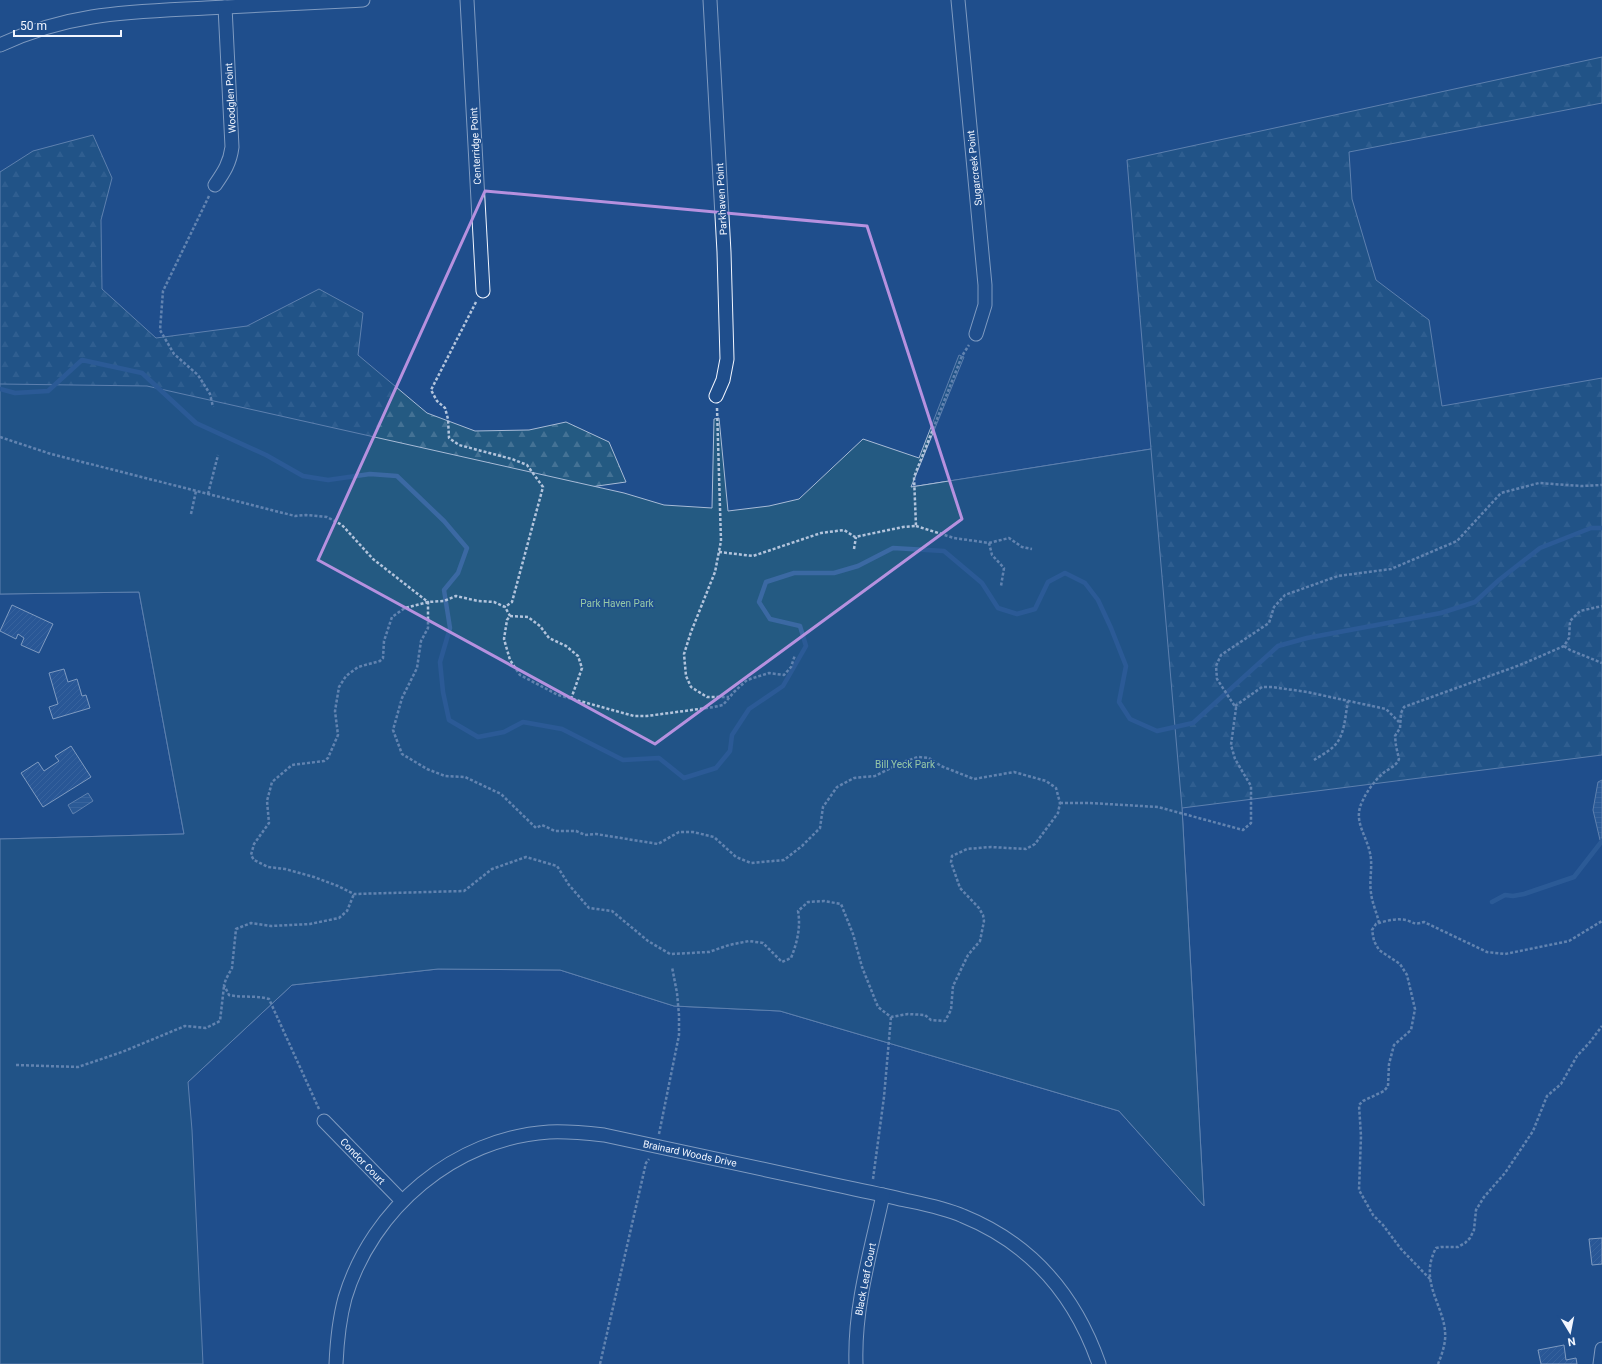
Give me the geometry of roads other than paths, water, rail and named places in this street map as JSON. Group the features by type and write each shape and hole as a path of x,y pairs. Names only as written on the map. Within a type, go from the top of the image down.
{"street":[{"path":"0,46 45,27 73,19 117,12 364,0"},
{"name":"Centerridge Point","path":"467,0 483,292"},
{"name":"Parkhaven Point","path":"710,0 724,252 727,359 723,380 716,396"},
{"name":"Sugarcreek Point","path":"958,0 986,285 985,305 976,334"},
{"name":"Woodglen Point","path":"215,185 226,171 232,147 226,7"},
{"name":"Condor Court","path":"324,1121 402,1201"},
{"name":"Brainard Woods Drive","path":"336,1364 340,1321 355,1272 367,1247 382,1223 402,1201 420,1184 452,1162 479,1149 501,1141 550,1132 588,1133 657,1146 941,1208 962,1215 987,1227 1008,1240 1030,1256 1052,1278 1069,1300 1086,1330 1099,1364"},
{"name":"Black Leaf Court","path":"856,1364 855,1347 857,1319 877,1194"},
{"path":"1600,1364 1602,1349"}],"waterway":[{"path":"0,389 15,393 48,391 82,360 142,373 196,423 266,455 303,476 328,480 370,474 397,476 444,521 467,548 458,573 444,590 450,628 440,662 443,692 449,720 478,737 504,732 523,722 562,729 623,760 659,758 684,778 716,768 730,751 732,735 749,709 783,686 806,646 800,626 770,619 759,602 766,582 794,573 834,573 858,566 893,548 944,551 982,583 998,608 1017,614 1035,609 1048,582 1065,573 1085,583 1098,600 1111,628 1126,666 1119,702 1130,719 1157,731 1193,723 1278,646 1307,638 1441,613 1475,602 1499,580 1540,548 1591,528 1602,528"},
{"path":"1492,902 1505,895 1513,896 1524,894 1574,877 1602,841"}],"park label":[{"name":"Park Haven Park","path":"617,603"},
{"name":"Bill Yeck Park","path":"905,764"}]}
